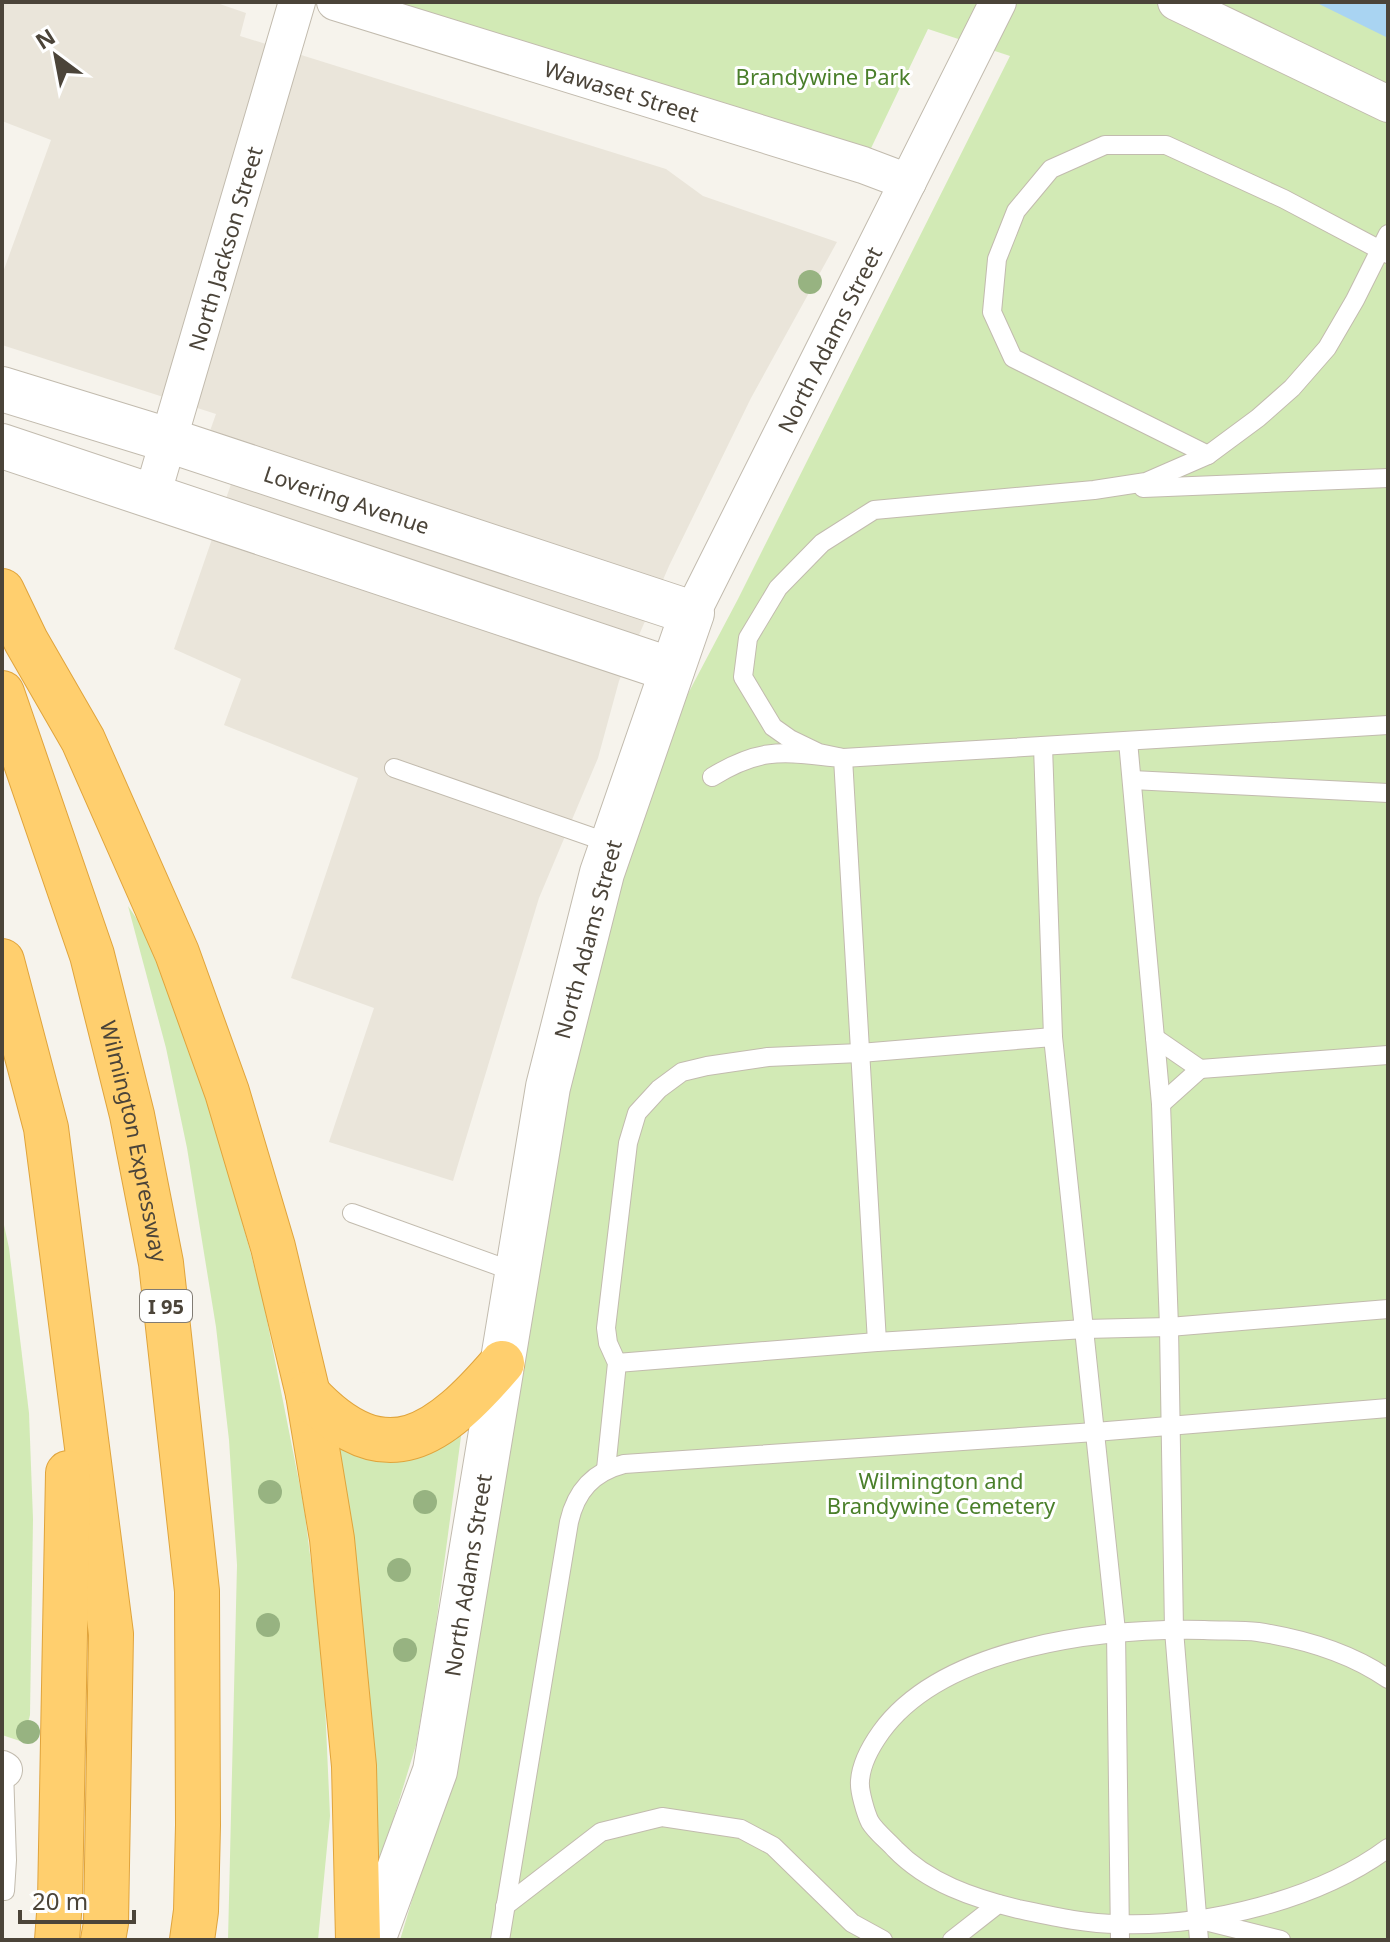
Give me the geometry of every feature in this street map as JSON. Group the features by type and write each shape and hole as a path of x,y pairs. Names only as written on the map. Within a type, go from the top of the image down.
{"highway":[{"path":"2,591 26,641 83,740 177,953 251,1167 273,1247 308,1394 332,1539 349,1696 358,1940"},
{"name":"Wilmington Expressway","path":"2,693 92,955 132,1115 161,1263 197,1591 198,1825 196,1911 192,1940"},
{"path":"2,961 46,1128 111,1634 106,1923 103,1940"},
{"path":"57,1940 71,1323"},
{"path":"308,1394 324,1411 353,1432 382,1439 413,1437 453,1416 502,1363"}],"street":[{"name":"North Jackson Street","path":"152,496 297,2"},
{"name":"Wawaset Street","path":"335,2 863,165 908,182"},
{"name":"North Adams Street","path":"373,1940 435,1771 515,1272 548,1087 580,953 612,844 692,613 998,2"},
{"path":"1176,2 1388,104"},
{"name":"Lovering Avenue","path":"2,389 168,440 692,613"},
{"path":"2,446 672,670"}],"lane":[{"path":"1094,490 1146,482 1208,455 1258,418 1292,388 1327,348 1385,246 1166,145 1105,145 1051,169 1016,211 997,259 992,312 1013,358 1208,455"},
{"path":"843,758 819,753 773,727 743,677 748,638 778,588 822,543 874,510 1094,490 1388,478"},
{"path":"712,777 739,760 771,752 843,758 1388,725"},
{"path":"1128,741 1161,1104 1169,1327 1174,1630 1199,1940"},
{"path":"1043,746 1053,1037 1116,1631 1120,1932"},
{"path":"843,758 877,1342"},
{"path":"394,768 612,844"},
{"path":"1132,780 1388,793"},
{"path":"606,1469 617,1363 608,1343 606,1328 628,1143 637,1113 659,1089 682,1072 768,1057 860,1053 1053,1037"},
{"path":"1155,1038 1200,1069"},
{"path":"1161,1104 1200,1069 1388,1055"},
{"path":"352,1213 515,1272"},
{"path":"617,1363 877,1342 1169,1327 1388,1309"},
{"path":"500,1940 573,1505 582,1489 606,1469 624,1464 1095,1432 1388,1408"},
{"path":"1388,1679 1371,1667 1330,1649 1257,1632 1116,1631 1036,1645 957,1673 922,1693 893,1716 869,1749 859,1783 870,1822 903,1856 944,1886 998,1904 1120,1932 1198,1920 1312,1889 1371,1861 1388,1848"},
{"path":"3,1770 7,1860 5,1891"},
{"path":"505,1906 601,1832 662,1817 741,1829 773,1846 852,1923 883,1940"},
{"path":"952,1940 998,1904"},
{"path":"1198,1920 1281,1940"}],"shaded area":[{"path":"2,2 214,2 246,13 240,36 666,169 703,196 837,242 751,398 669,566 619,681 598,758 539,898 453,1181 329,1142 374,1008 291,978 358,778 224,725 241,679 174,649 239,461 205,445 216,414 2,345 2,275 51,140 2,121"}],"green space":[{"name":"Wilmington and Brandywine Cemetery","path":"335,2 1388,2 1388,1940 400,1940 429,1844 529,1220 645,775 738,599 1010,56 928,29 863,165"},
{"path":"128,906 141,925 190,1043 226,1162 262,1295 304,1507 323,1658 330,1816 318,1940 228,1940 237,1565 229,1440 216,1327 187,1148 166,1048"},
{"path":"2,1216 9,1248 29,1413 33,1519 30,1715 23,1742 2,1735"},
{"path":"462,1429 433,1647 416,1745 376,1876 367,1669 354,1547 337,1447 369,1456"}],"water":[{"path":"1315,2 1388,2 1388,38"}],"park label":[{"name":"Brandywine Park","path":"823,76"}]}
